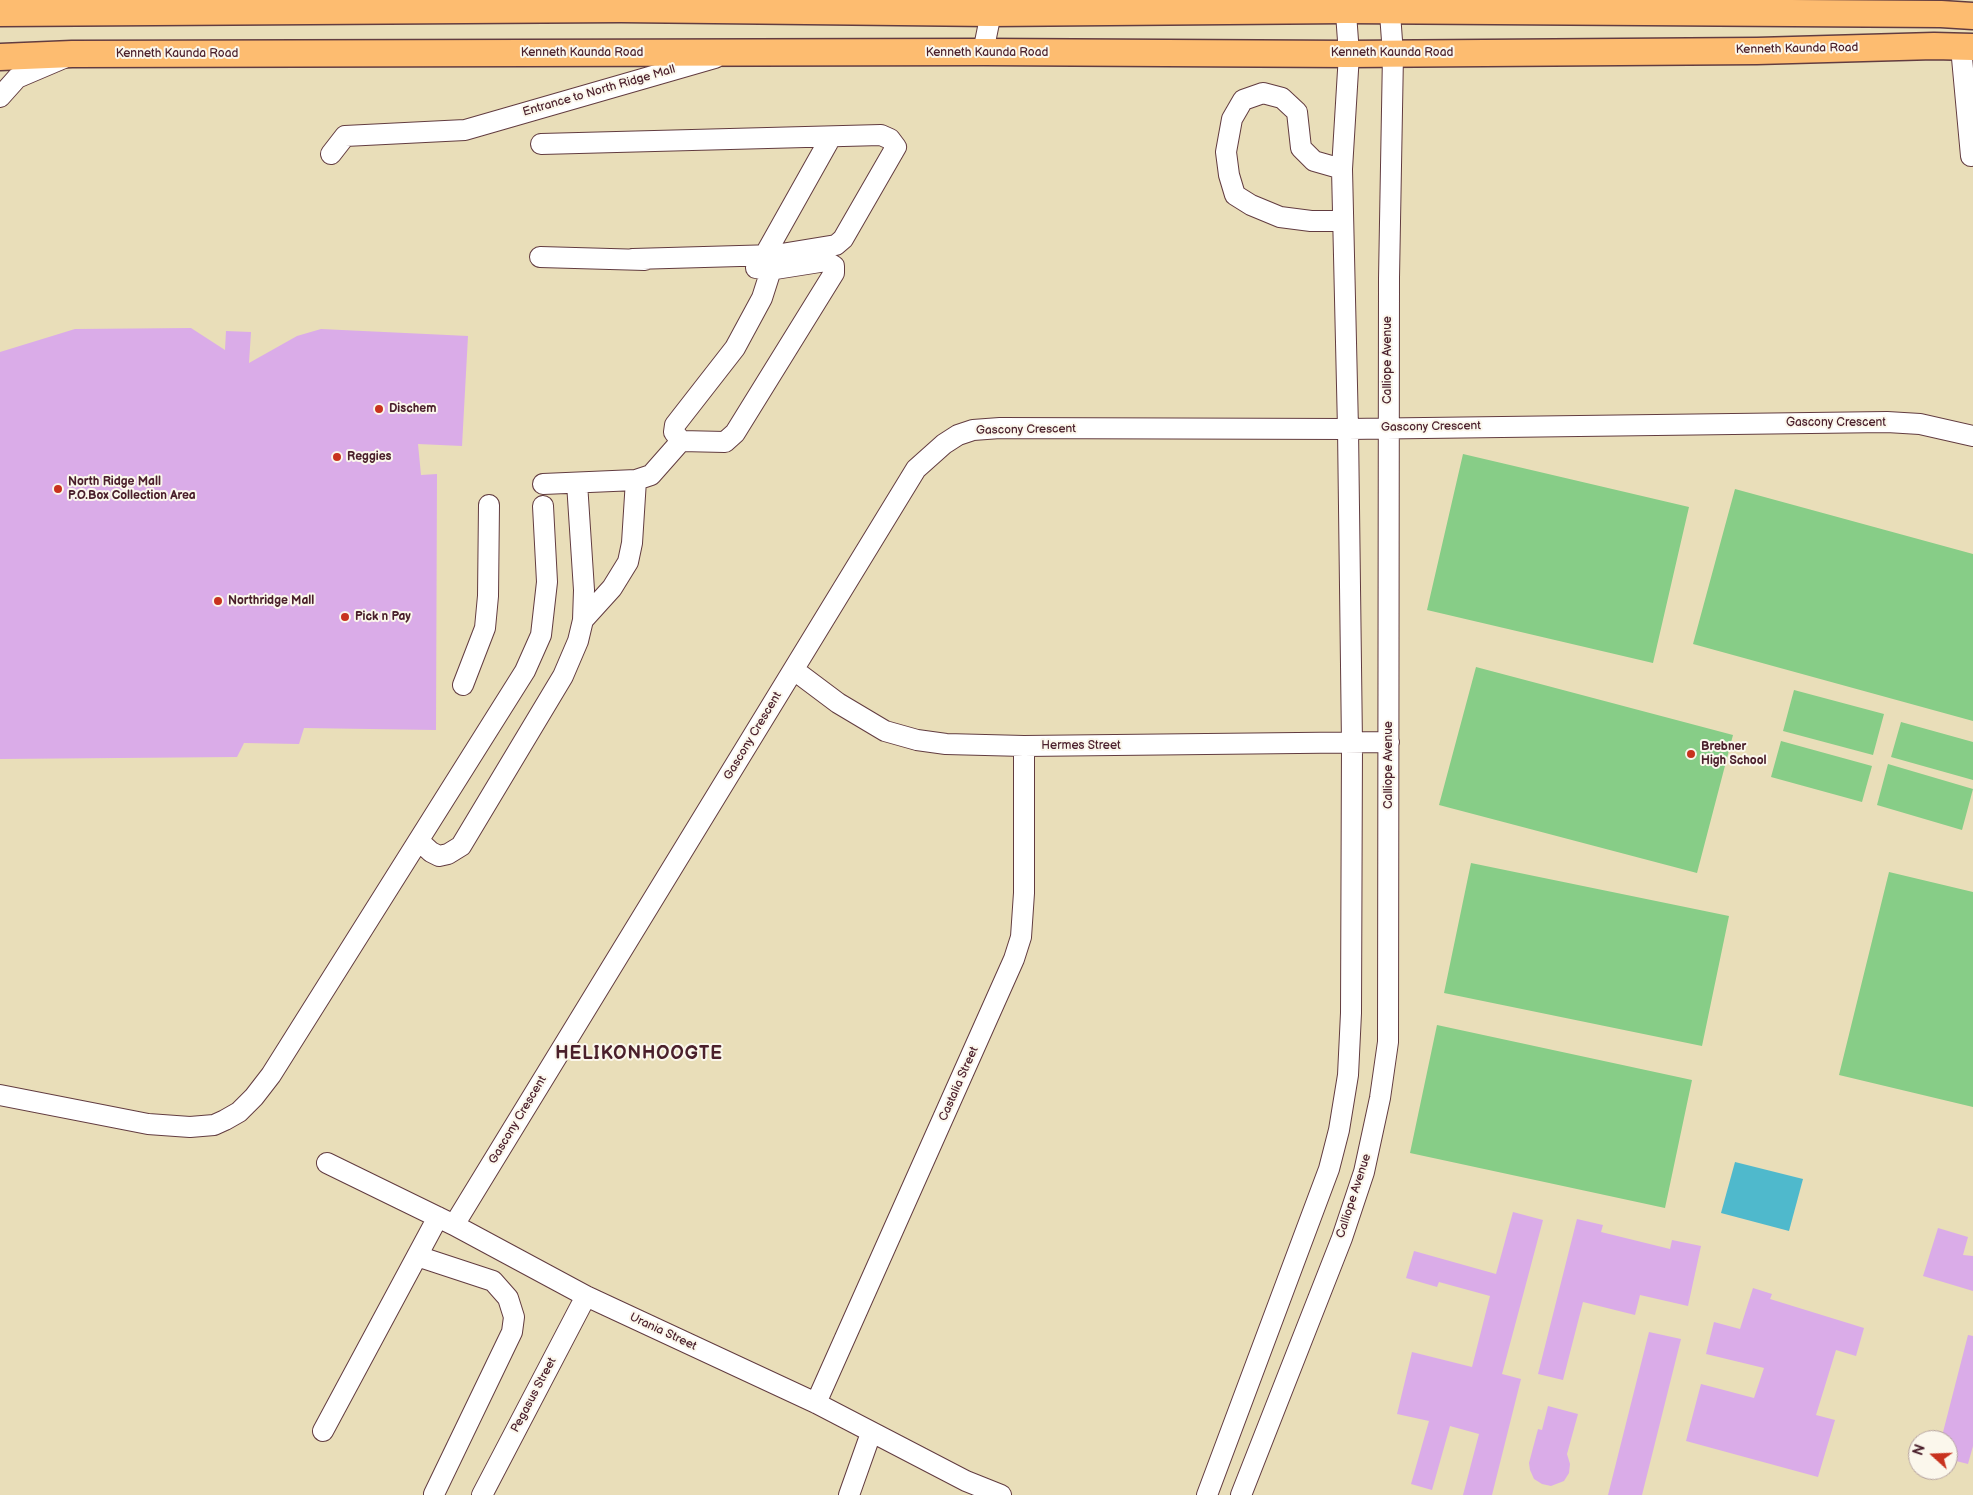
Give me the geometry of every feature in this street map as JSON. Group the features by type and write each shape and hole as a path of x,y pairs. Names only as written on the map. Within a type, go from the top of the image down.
{"main road":[{"path":"0,12 1390,5 1973,16"},
{"path":"1824,13 1827,49"},
{"name":"Kenneth Kaunda Road","path":"0,57 72,54 984,52 1393,54 1967,47"}],"street":[{"path":"1207,1495 1329,1169 1339,1130 1348,1075 1352,1013 1352,744 1342,169 1349,54 1346,5"},
{"name":"Calliope Avenue","path":"1241,1495 1342,1238 1364,1172 1380,1098 1388,1042 1388,428 1393,54 1390,5"},
{"path":"984,52 994,6"},
{"path":"1967,47 1971,156"},
{"name":"Entrance to North Ridge Mall","path":"331,154 346,136 465,130 734,53"},
{"path":"0,97 17,78 72,54"},
{"path":"1342,169 1314,161 1301,148 1297,112 1282,98 1263,92 1243,100 1232,119 1226,152 1229,175 1235,195 1251,205 1280,218 1311,221 1343,220"},
{"path":"541,144 882,135 890,139 896,147 836,245 775,255 769,262"},
{"path":"681,441 674,432 675,425 735,348 762,298 769,277 769,262 766,251 831,137"},
{"path":"540,257 826,262 834,266 834,273 735,433 725,442 681,441 651,475 636,480 543,484"},
{"name":"Gascony Crescent","path":"323,1431 417,1256 446,1221 794,670 916,469 937,450 958,435 973,430 1000,428 1348,429 1886,422 1920,424 1973,436"},
{"path":"583,620 612,588 628,562 632,543 636,480"},
{"path":"419,841 430,852 439,856 448,854 460,846 563,676 578,641 583,620 584,590 577,483"},
{"path":"463,685 485,628 488,596 489,505"},
{"path":"0,1095 148,1124 190,1127 214,1125 239,1112 254,1097 271,1074 525,671 540,635 547,582 543,506"},
{"name":"Hermes Street","path":"794,670 838,703 885,731 917,740 946,744 1024,746 1352,744 1389,742"},
{"name":"Castalia Street","path":"816,1403 1014,959 1020,937 1024,893 1024,746"},
{"name":"Urania Street","path":"327,1163 446,1221 586,1296 816,1403 966,1481 1001,1495"},
{"path":"417,1256 493,1281 508,1298 514,1317 512,1332 434,1494"},
{"name":"Pegasus Street","path":"482,1495 586,1296"},
{"path":"849,1495 871,1432"}],"green space":[{"path":"1463,454 1689,507 1653,663 1427,610"},
{"path":"1735,489 1973,554 1973,721 1693,644"},
{"path":"1476,667 1733,735 1697,873 1439,805"},
{"path":"1794,690 1884,714 1873,755 1783,731"},
{"path":"1901,722 1973,742 1973,780 1891,757"},
{"path":"1781,741 1872,766 1862,802 1771,777"},
{"path":"1888,764 1973,789 1962,830 1877,805"},
{"path":"1471,863 1729,916 1702,1046 1444,993"},
{"path":"1889,872 1973,892 1973,1107 1839,1075"},
{"path":"1437,1025 1692,1080 1665,1208 1410,1153"}],"water":[{"path":"1735,1162 1803,1179 1789,1231 1721,1213"}],"building":[{"name":"Northridge Mall","path":"191,328 225,350 226,331 251,332 249,363 297,336 321,329 468,336 462,446 418,444 421,475 437,474 436,730 304,728 299,744 244,743 237,757 0,759 0,352 75,329"},
{"path":"1513,1212 1543,1220 1502,1374 1521,1379 1492,1495 1463,1495 1479,1434 1450,1426 1432,1490 1411,1484 1429,1421 1397,1414 1412,1352 1472,1367 1490,1296 1439,1282 1437,1287 1406,1278 1414,1251 1496,1274"},
{"path":"1577,1219 1603,1225 1601,1232 1670,1249 1672,1240 1701,1246 1688,1306 1640,1295 1635,1315 1583,1302 1563,1380 1538,1374"},
{"path":"1938,1228 1968,1237 1963,1255 1973,1256 1973,1291 1923,1276"},
{"path":"1753,1288 1772,1294 1770,1299 1864,1328 1856,1356 1836,1350 1816,1415 1835,1420 1818,1477 1686,1441 1701,1384 1754,1398 1764,1368 1706,1354 1714,1322 1740,1329"},
{"path":"1649,1332 1681,1339 1642,1495 1608,1495"},
{"path":"1968,1335 1973,1336 1973,1446 1968,1464 1958,1462 1958,1430 1944,1430"},
{"path":"1548,1406 1578,1414 1567,1454 1570,1464 1569,1473 1564,1481 1551,1486 1542,1484 1534,1479 1529,1463 1538,1429 1542,1430"}],"place":[{"name":"Dischem","path":"379,409"},
{"name":"Reggies","path":"337,457"},
{"name":"North Ridge Mall P.O.Box Collection Area","path":"58,489"},
{"name":"Northridge Mall","path":"218,601"},
{"name":"Pick n Pay","path":"345,617"},
{"name":"Brebner High School","path":"1691,754"}],"district":[{"name":"HELIKONHOOGTE","path":"639,1054"}]}
